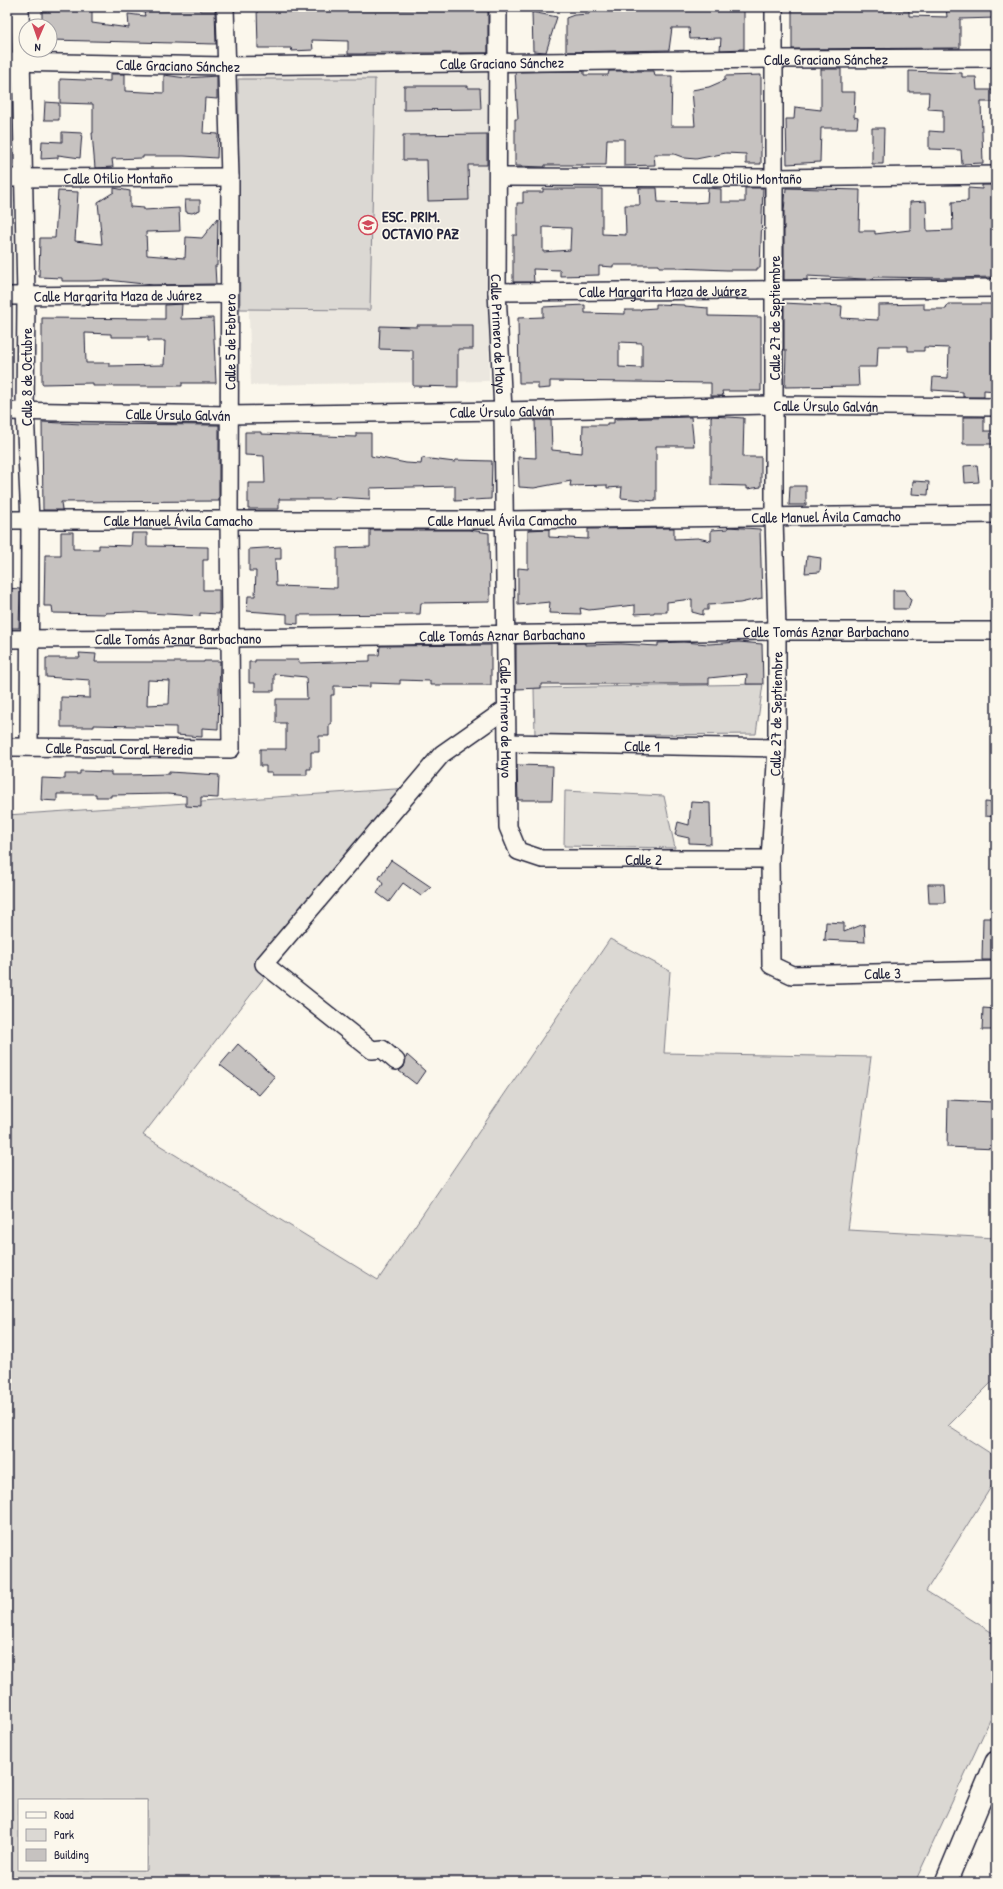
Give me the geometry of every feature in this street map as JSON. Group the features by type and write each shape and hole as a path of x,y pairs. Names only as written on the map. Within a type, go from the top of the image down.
{"street":[{"name":"Calle 8 de Octubre","path":"20,7 15,62 15,178 26,296 25,411 30,520 29,747"},
{"name":"Calle 5 de Febrero","path":"226,7 230,177 228,520 231,750"},
{"name":"Calle Primero de Mayo","path":"498,7 497,292 503,411 508,827 518,851"},
{"name":"Calle 27 de Septiembre","path":"771,965 770,859 777,748 777,631 774,517 774,7"},
{"name":"Calle Graciano Sánchez","path":"15,62 227,66 774,59 996,58"},
{"name":"Calle Otilio Montaño","path":"498,178 774,178 996,175"},
{"name":"Calle Otilio Montaño","path":"15,178 230,177"},
{"name":"Calle Margarita Maza de Juárez","path":"497,292 996,288"},
{"name":"Calle Margarita Maza de Juárez","path":"7,296 229,294"},
{"name":"Calle Úrsulo Galván","path":"7,410 229,415 774,405 996,407"},
{"name":"Calle Manuel Ávila Camacho","path":"7,520 504,520 996,514"},
{"name":"Calle Tomás Aznar Barbachano","path":"7,639 229,638 777,631 996,631"},
{"path":"396,1061 382,1049 372,1050 264,964 442,754 506,709"},
{"name":"Calle 1","path":"507,743 777,748"},
{"name":"Calle Pascual Coral Heredia","path":"7,747 231,750"},
{"name":"Calle 2","path":"518,851 542,859 770,859"},
{"name":"Calle 3","path":"771,965 792,975 996,970"},
{"path":"946,1882 996,1762"}],"shaded area":[{"name":"ESC. PRIM. OCTAVIO PAZ","path":"491,67 489,381 251,385 242,69"}],"green space":[{"path":"238,79 375,79 370,310 240,309"},
{"path":"763,684 756,734 535,736 534,688"},
{"path":"410,788 143,1135 378,1280 610,939 670,971 664,1053 871,1057 848,1230 996,1238 996,1378 948,1426 996,1457 996,1479 926,1591 996,1635 996,1707 915,1882 7,1882 7,815"},
{"path":"565,791 664,796 675,848 564,846"}],"building":[{"path":"147,7 200,7 200,11 215,11 216,44 58,40 58,18 42,18 42,11 62,11 62,9 92,10 92,23 129,28 128,14 145,16 144,12 147,12"},
{"path":"257,7 380,7 403,9 488,7 488,53 348,54 348,41 312,40 313,50 292,51 291,48 258,48"},
{"path":"589,7 744,7 744,49 720,50 721,38 690,39 689,28 672,28 669,50 566,52 566,18 574,15 589,14"},
{"path":"946,7 996,7 996,18 960,19 960,48 792,49 792,8 909,10 909,16 947,17"},
{"path":"532,12 557,17 546,52 533,51"},
{"path":"821,69 841,69 841,92 855,92 854,117 858,118 857,128 821,128 820,162 787,164 786,119 794,119 795,107 821,110"},
{"path":"584,71 584,75 608,75 609,71 654,71 655,76 672,76 671,126 695,126 692,90 709,87 725,80 725,76 761,75 761,164 746,164 746,154 726,153 696,159 685,158 674,154 654,154 655,165 624,166 624,139 607,139 606,165 545,165 545,167 515,166 515,119 518,119 515,72"},
{"path":"909,71 962,73 962,77 976,77 977,90 995,90 995,102 981,102 983,163 962,164 961,150 929,149 929,131 943,132 943,110 928,109 929,92 909,92"},
{"path":"110,74 125,74 125,91 164,93 164,75 186,78 217,76 217,99 205,98 203,133 218,134 217,158 143,156 143,158 112,159 113,167 95,168 92,133 93,104 60,103 60,79 110,81"},
{"path":"404,86 468,86 468,88 480,88 481,109 404,110"},
{"path":"45,102 59,103 59,120 44,120"},
{"path":"872,128 884,128 883,164 872,164"},
{"path":"62,132 82,133 80,158 58,155 58,158 41,159 42,141 62,142"},
{"path":"487,134 487,165 468,165 469,200 428,201 427,160 403,160 403,135"},
{"path":"982,185 996,185 996,277 874,277 873,279 864,279 807,276 807,280 784,280 784,211 786,188 860,190 859,231 875,231 875,234 910,230 910,202 926,201 927,231 953,230 952,202 968,201 968,188 982,189"},
{"path":"114,188 130,191 130,207 144,208 144,210 179,208 180,231 146,232 147,255 185,258 186,237 202,238 218,218 217,266 215,266 216,284 153,285 107,280 62,281 62,278 39,277 40,238 55,238 58,191 78,192 75,241 102,244 98,202 114,192"},
{"path":"639,188 657,188 658,202 693,203 707,202 708,188 721,189 721,202 745,202 745,188 763,188 760,268 757,268 757,270 727,270 659,267 659,265 613,265 613,267 599,266 599,275 560,276 560,270 533,269 534,282 513,282 513,235 517,235 517,203 523,203 523,192 543,192 543,189 602,189 602,234 626,235 625,205 640,205","holes":["543,227 571,228 570,250 543,252"]},
{"path":"185,200 200,200 200,210 192,213 186,212"},
{"path":"784,303 842,306 841,318 878,320 878,305 924,304 924,309 946,309 948,304 996,304 996,391 984,390 984,397 963,397 963,392 932,390 933,377 948,378 949,348 924,347 924,351 908,351 908,346 878,346 877,367 858,367 859,386 785,387 786,350 784,350"},
{"path":"182,304 181,319 213,318 216,383 182,383 182,386 93,386 93,383 42,384 42,318 165,319 165,305","holes":["85,333 111,334 111,337 148,337 148,341 165,341 164,365 109,366 109,363 86,363"]},
{"path":"656,304 685,305 708,308 708,316 761,317 761,391 722,391 723,396 711,396 711,383 550,381 550,388 538,389 538,383 519,383 518,318 543,317 543,307 585,305 585,313 625,314 625,310 656,308","holes":["619,342 642,343 642,368 619,367"]},
{"path":"417,325 473,325 473,349 458,349 458,387 413,386 413,350 379,349 380,326 417,327"},
{"path":"711,416 744,418 743,457 761,457 761,487 747,489 747,486 711,485"},
{"path":"691,417 694,446 656,446 656,501 621,498 622,487 607,488 607,485 570,486 571,481 534,488 519,487 518,457 536,458 535,420 551,420 552,450 582,453 583,425 607,425 607,423 614,423 614,419"},
{"path":"963,417 984,417 984,431 996,431 996,444 963,444"},
{"path":"42,422 82,424 219,425 219,501 61,502 62,510 43,510"},
{"path":"245,432 261,432 261,434 356,437 356,433 371,433 371,456 406,463 421,464 422,458 455,462 455,460 492,461 491,499 455,501 455,486 370,488 370,499 335,497 334,499 279,499 279,509 248,509 248,483 265,483 264,456 245,455"},
{"path":"977,465 979,482 965,483 964,466"},
{"path":"913,481 929,482 928,495 912,494"},
{"path":"790,486 806,486 806,505 789,505"},
{"path":"728,527 760,529 762,598 740,603 708,605 708,610 703,610 703,615 692,612 692,599 667,602 667,612 635,614 635,605 589,610 580,608 581,614 549,613 550,602 518,605 518,568 528,569 528,530 549,529 549,537 588,539 588,529 674,528 674,539 698,538 711,541 711,530 728,529"},
{"path":"370,530 469,530 489,533 490,602 421,603 420,614 298,615 298,624 287,623 287,614 247,611 248,596 255,596 256,571 249,571 249,549 281,547 281,559 275,559 276,586 337,588 337,548 370,547"},
{"path":"61,532 73,532 73,549 99,549 99,545 131,546 132,533 147,533 147,546 208,547 208,560 203,560 203,590 219,590 219,614 200,613 200,616 132,612 105,614 53,613 52,606 44,606 45,555 61,555"},
{"path":"807,556 821,558 820,572 805,573"},
{"path":"7,588 20,589 19,628 7,628"},
{"path":"893,590 905,590 911,600 908,609 893,609"},
{"path":"683,642 709,644 739,642 762,644 763,684 746,684 747,674 709,678 709,684 541,684 541,688 516,689 516,644 585,643 585,645 621,644 658,646 658,643"},
{"path":"491,645 491,685 430,685 430,681 400,680 400,684 370,683 370,687 334,686 334,695 331,695 331,724 329,724 329,736 319,736 319,752 311,752 311,769 307,769 307,775 272,775 272,772 266,772 266,766 260,766 260,749 286,749 286,723 276,723 276,699 307,699 306,677 274,674 274,691 255,691 255,683 249,683 249,662 255,662 255,660 299,660 298,663 370,661 370,655 379,655 380,646"},
{"path":"79,653 96,654 95,662 220,661 218,729 202,728 202,737 176,735 176,727 94,725 94,727 61,727 61,697 90,698 90,680 46,677 46,658 80,658","holes":["148,680 170,681 169,704 147,705"]},
{"path":"517,765 553,766 552,800 518,800"},
{"path":"80,771 111,772 111,775 169,774 169,772 219,775 218,798 201,797 201,807 186,806 186,796 168,794 111,795 111,797 96,797 96,794 57,794 57,801 41,800 42,778 65,779 65,774 80,774"},
{"path":"691,802 710,803 711,844 689,843 689,838 675,835 678,822 689,825"},
{"path":"985,802 996,803 996,817 985,816"},
{"path":"391,860 431,887 421,896 403,883 389,902 377,893 383,884 379,878"},
{"path":"928,884 944,884 945,903 929,903"},
{"path":"983,918 996,918 996,960 982,960"},
{"path":"826,922 844,923 844,932 864,924 865,942 823,940 825,939"},
{"path":"983,1008 996,1009 994,1030 982,1030"},
{"path":"238,1044 275,1077 259,1095 220,1065"},
{"path":"407,1055 425,1071 416,1084 399,1071 404,1067"},
{"path":"948,1100 994,1102 993,1123 996,1123 996,1149 947,1147"}],"place":[{"name":"ESC. PRIM. OCTAVIO PAZ","path":"368,225"}]}
